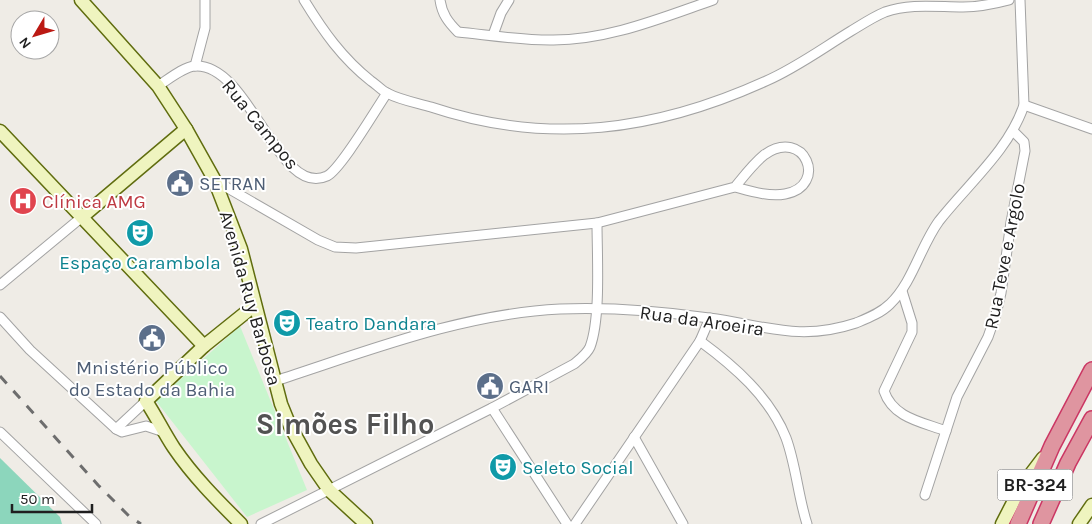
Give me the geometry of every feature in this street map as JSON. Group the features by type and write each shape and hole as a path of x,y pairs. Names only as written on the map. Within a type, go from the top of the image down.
{"highway":[{"name":"BR-324","path":"1018,524 1052,446 1092,370"},
{"name":"BR-324","path":"1041,524 1068,463 1092,420"}],"main road":[{"name":"Avenida Ruy Barbosa","path":"81,0 158,86 186,130 214,180 241,250 275,381 290,426 311,464 329,490 366,524"},
{"path":"82,217 186,130"},
{"path":"0,131 204,346"},
{"path":"241,524 193,474 173,447 146,401 204,346 255,306"},
{"path":"1002,524 1021,487 1052,446"},
{"path":"1079,524 1092,504"}],"street":[{"path":"158,86 186,69 195,66 206,28 205,0"},
{"path":"304,0 328,39 343,56 356,69 387,93 452,114 524,128 578,129 622,126 672,116 710,104 768,81 884,13 910,7 979,6 1009,0"},
{"path":"440,0 448,23 458,32 550,40 585,38 625,29 713,0"},
{"path":"493,35 501,13 509,0"},
{"path":"1020,0 1024,105 1092,129"},
{"name":"Rua Campos","path":"195,66 215,70 227,78 276,147 295,170 305,177 327,176 338,165 387,93"},
{"name":"Rua da Aroeira","path":"275,381 442,328 516,313 596,308 710,318 786,332 810,332 840,328 878,314 889,306 902,291 938,224 1013,131 1024,105"},
{"name":"Rua Teve e Argolo","path":"925,495 958,397 988,337 999,300 1011,222 1025,151 1024,142 1021,137 1013,131"},
{"path":"214,180 318,240 335,246 356,248 597,223 735,187 752,192 784,195 795,191 804,184 809,175 809,166 799,150 791,147 780,148 765,155 735,187"},
{"path":"0,285 82,217"},
{"path":"262,524 492,408 574,364 583,357 589,349 592,338 596,308 597,223"},
{"path":"902,291 912,323 912,332 884,391 890,405 900,414 946,431"},
{"path":"0,317 30,350 116,429 122,432 146,426 164,432"},
{"path":"575,524 700,341 710,318"},
{"path":"700,341 740,374 766,403 778,420 788,445 806,524"},
{"path":"116,429 146,401"},
{"path":"492,408 567,524"},
{"path":"0,432 96,524"},
{"path":"634,437 683,524"}],"green space":[{"path":"240,326 307,490 247,517 156,401"},
{"path":"0,458 60,517 62,524 0,524"}],"railway":[{"path":"0,376 98,485 130,517 141,524"}],"place":[{"name":"SETRAN","path":"180,183"},
{"name":"Clínica AMG","path":"23,201"},
{"name":"Espaço Carambola","path":"140,233"},
{"name":"Teatro Dandara","path":"287,323"},
{"name":"Mnistério Público do Estado da Bahia","path":"152,338"},
{"name":"GARI","path":"490,386"},
{"name":"Seleto Social","path":"503,467"}],"district":[{"name":"Simões Filho","path":"345,424"}]}
